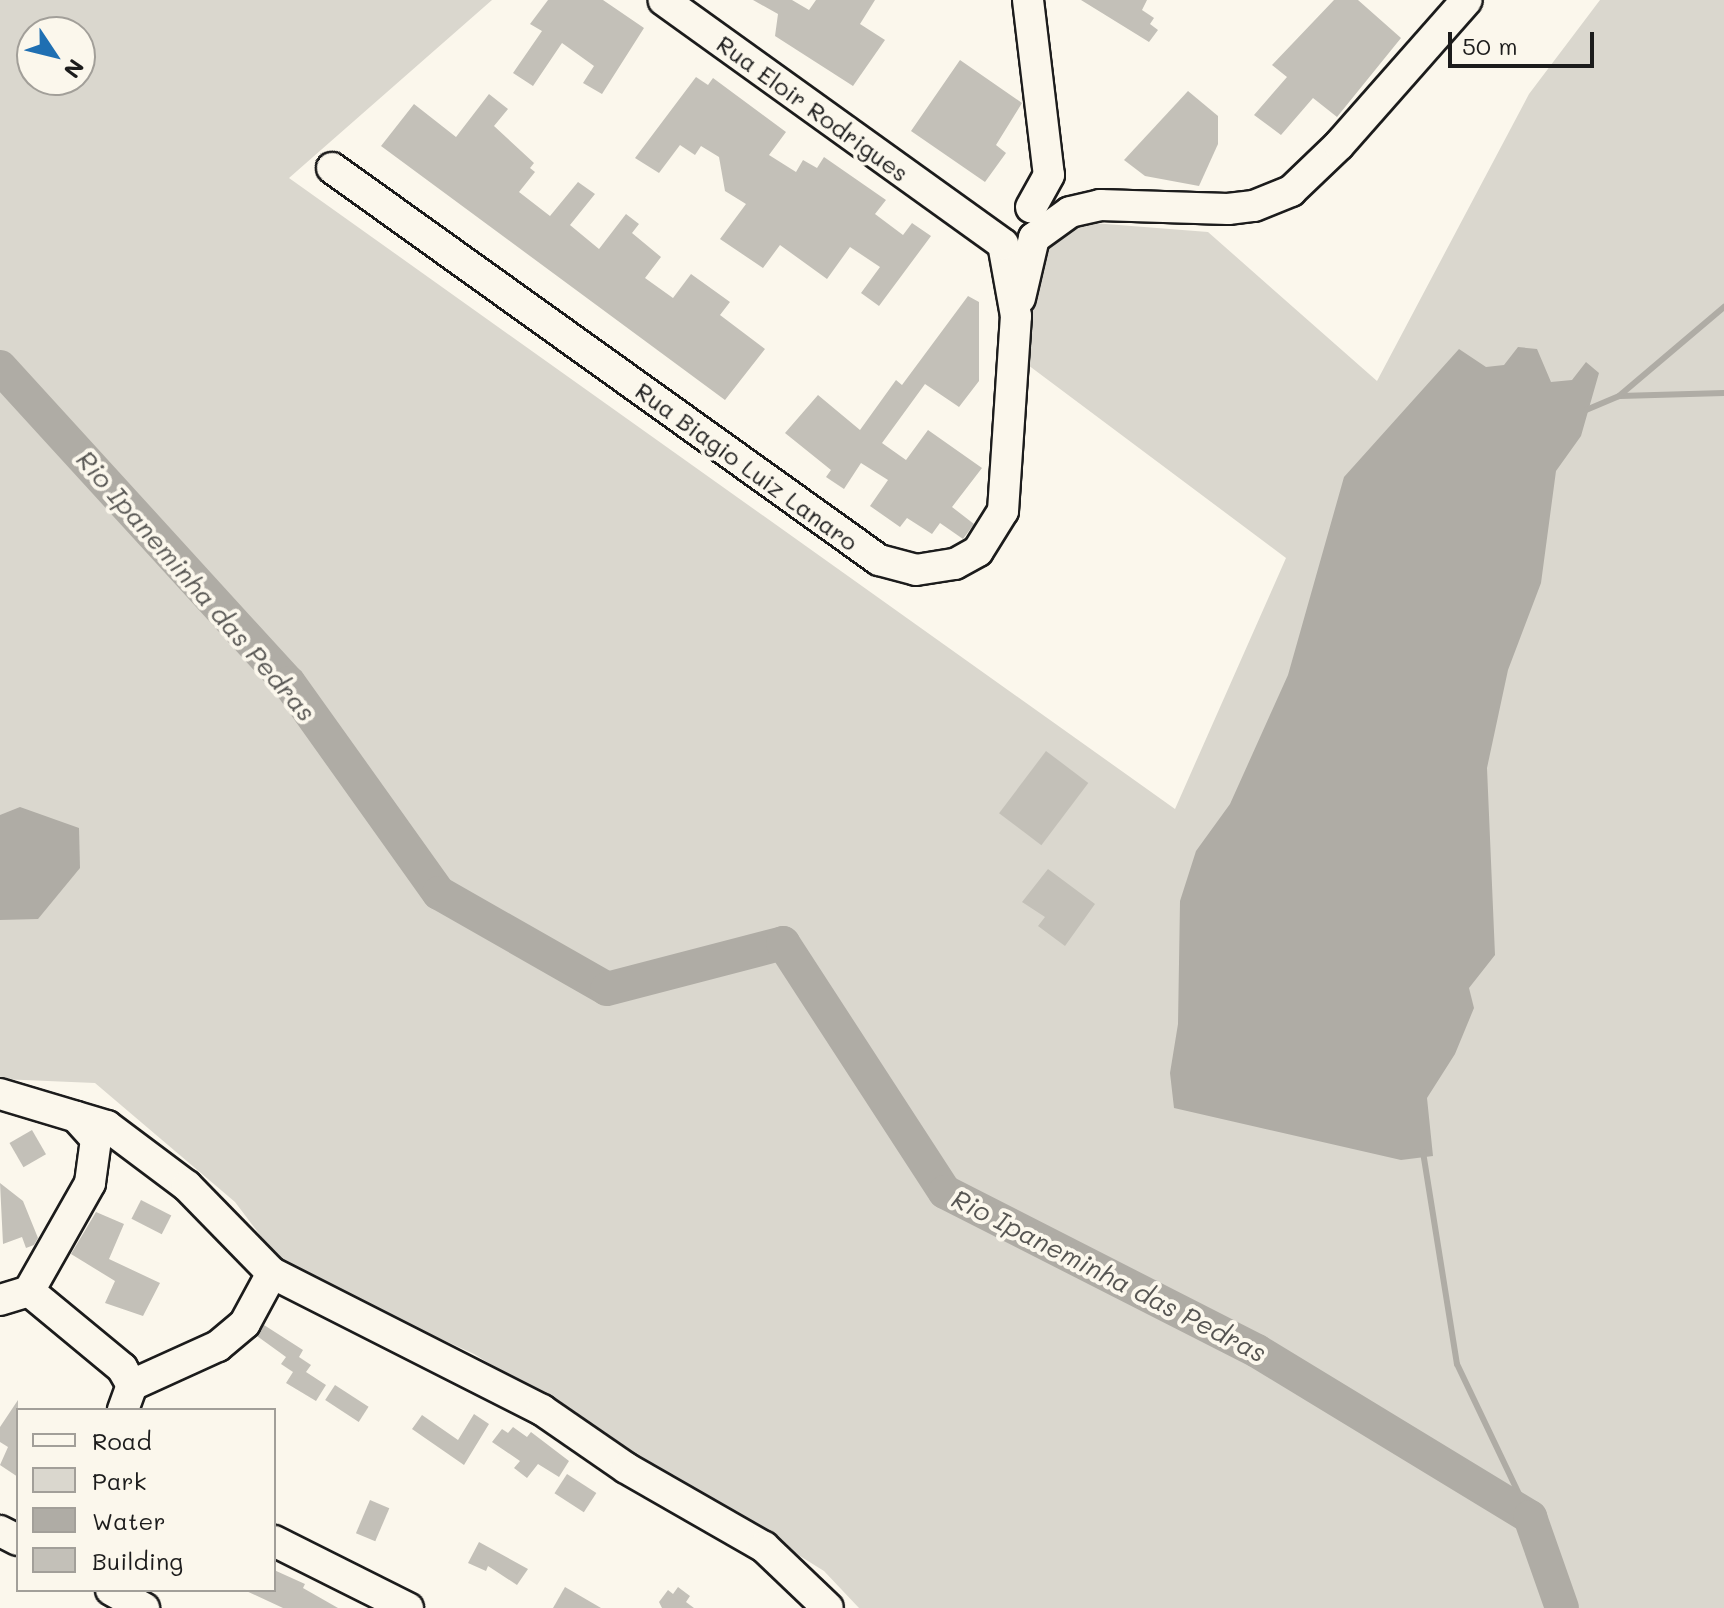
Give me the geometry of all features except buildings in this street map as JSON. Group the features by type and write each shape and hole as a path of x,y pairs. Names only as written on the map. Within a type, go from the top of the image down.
{"street":[{"name":"Rua Eloir Rodrigues","path":"663,0 963,216 1015,223"},
{"path":"1028,0 1048,146 1049,175 1015,223 1018,251 1053,220 1091,201"},
{"path":"1015,223 1060,194 1091,201 1228,209 1254,206 1291,191 1339,145 1467,0"},
{"path":"1048,146 1062,178 1091,201"},
{"name":"Rua Biagio Luiz Lanaro","path":"332,168 839,533 879,560 916,570 936,570 978,551 1003,511 1016,316 1015,223"},
{"name":"Rua Biagio Luiz Lanaro","path":"1016,316 1034,238"},
{"path":"0,1094 107,1126 187,1186 272,1273 542,1410 626,1468 764,1547 828,1608"},
{"path":"76,1117 96,1139 90,1183 14,1296 122,1368 127,1398 218,1346 245,1323 272,1273"},
{"path":"276,1542 408,1608"},
{"path":"115,1592 144,1608"}],"green space":[{"path":"0,0 492,0 289,178 1175,809 1286,558 1024,362 1028,309 1047,241 1059,231 1093,223 1208,232 1377,381 1529,94 1600,0 1724,0 1724,1608 859,1608 824,1571 474,1354 285,1268 235,1202 95,1083 0,1079"}],"water":[{"path":"1518,347 1537,349 1551,382 1572,380 1586,362 1599,373 1581,436 1556,471 1541,583 1508,670 1487,768 1495,955 1469,988 1474,1008 1455,1054 1427,1098 1433,1156 1401,1160 1174,1108 1170,1073 1178,1024 1180,901 1196,851 1230,804 1288,675 1344,477 1459,349 1486,367 1504,365"},
{"path":"20,807 79,828 80,868 38,919 0,920 0,815"}],"waterway":[{"path":"1586,410 1619,396 1724,307"},
{"name":"Rio Ipaneminha das Pedras","path":"0,367 289,683 439,893 607,989 783,943 945,1192 1257,1351 1530,1517 1562,1608"},
{"path":"1620,396 1724,393"},
{"path":"1423,1152 1457,1364 1530,1517"}]}
